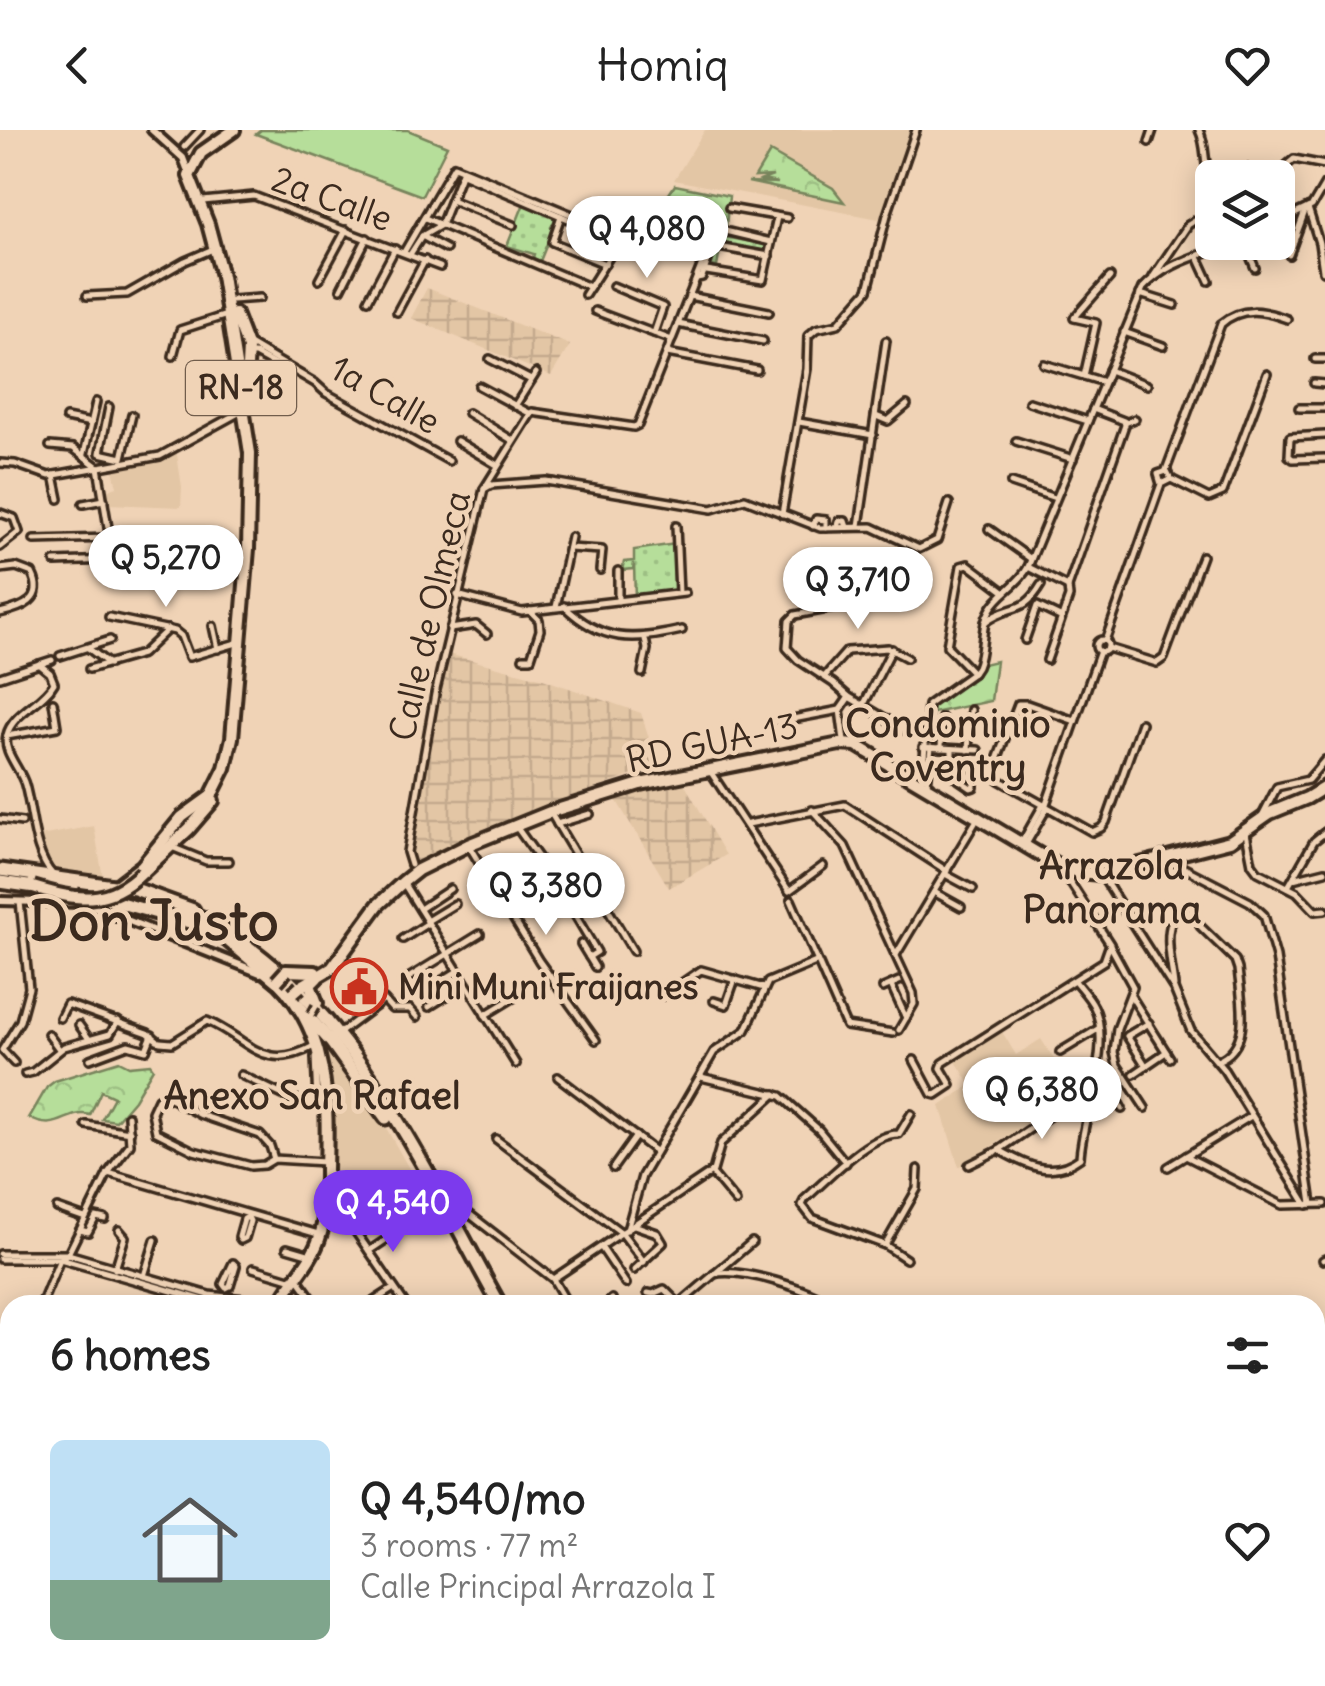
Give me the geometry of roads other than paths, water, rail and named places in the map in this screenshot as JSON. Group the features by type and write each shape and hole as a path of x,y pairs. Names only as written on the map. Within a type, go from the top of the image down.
{"highway":[{"path":"0,875 35,873 101,883 128,903 199,920 220,931 255,966 277,981"},
{"path":"0,875 74,885"},
{"path":"0,875 32,887 114,892 135,889 220,931 278,969 310,1000 342,1040 389,1116"},
{"path":"128,903 133,900 135,889"},
{"path":"184,913 220,931 245,938 286,971 297,993 389,1116"},
{"path":"297,993 313,1012 342,1032 487,1295"},
{"path":"434,1196 494,1295"}],"main road":[{"path":"202,202 188,161 234,130"},
{"path":"202,202 196,178 199,167 212,150 242,130"},
{"name":"RN-18","path":"202,202 240,342"},
{"name":"RN-18","path":"135,889 140,876 203,813 222,787 236,736 251,554 253,443 232,300 222,254 202,202"},
{"name":"RN-18","path":"114,892 137,874 182,817 211,796 224,768 235,719 249,498 250,453 242,356"},
{"path":"244,410 253,443"},
{"path":"236,736 237,752"},
{"name":"RD GUA-13","path":"286,971 324,970 376,901 412,871 515,825 644,783 842,744 862,747 1059,866 1102,876 1230,841 1261,818 1325,787"},
{"path":"32,887 100,898 127,887 190,824 182,817"},
{"name":"RD GUA-13","path":"297,993 309,979 326,974 378,905 412,871"},
{"path":"101,883 137,874"},
{"path":"286,971 277,981 297,993"},
{"path":"285,1295 311,1256 321,1235 324,1214 325,1074 315,1046 310,982 326,974"}],"street":[{"path":"152,130 188,161 200,130"},
{"path":"782,514 807,369 808,336 816,329 838,324 868,290 887,215 916,130"},
{"path":"1149,142 1153,130"},
{"path":"1200,130 1204,160"},
{"path":"1293,160 1325,165"},
{"path":"407,253 452,168 622,238"},
{"path":"419,234 441,225 463,172"},
{"path":"1295,241 1307,209 1324,189"},
{"name":"2a Calle","path":"202,202 254,196 440,268"},
{"path":"527,198 561,216 622,238 640,233 769,256"},
{"path":"451,200 513,225"},
{"path":"729,208 786,218"},
{"path":"1295,214 1307,209"},
{"path":"1307,209 1319,242 1323,271"},
{"path":"561,216 552,242 604,264"},
{"path":"702,270 760,282 764,279 778,217"},
{"path":"425,218 590,287"},
{"path":"924,786 928,704 973,673 981,658 985,622 998,598 1019,584 1030,564 1140,294 1195,221"},
{"path":"725,231 772,242"},
{"path":"319,280 344,232"},
{"path":"419,234 446,249"},
{"path":"585,295 622,238"},
{"path":"341,289 366,240"},
{"path":"479,386 528,413 634,428 711,246"},
{"path":"87,296 128,294 216,248"},
{"path":"368,300 394,251"},
{"path":"1152,278 1178,261 1195,258"},
{"path":"397,312 425,260"},
{"path":"1199,260 1208,280"},
{"path":"1252,260 1255,268"},
{"path":"1084,376 1096,324 1074,318 1110,278"},
{"path":"613,286 664,306 654,333"},
{"path":"1140,294 1174,305"},
{"path":"689,296 769,312"},
{"path":"232,300 260,298"},
{"path":"1162,484 1157,476 1166,470 1221,324 1255,310 1285,318"},
{"path":"595,311 672,340"},
{"path":"174,356 180,330 230,314"},
{"path":"678,324 763,341"},
{"path":"1124,332 1163,346"},
{"path":"858,526 886,341"},
{"name":"1a Calle","path":"240,342 448,461"},
{"path":"667,353 758,370"},
{"name":"1a Calle","path":"242,356 255,354 294,375"},
{"path":"1315,358 1325,359"},
{"path":"490,359 531,380"},
{"path":"1044,364 1104,382"},
{"path":"1109,370 1147,385"},
{"path":"515,406 536,373"},
{"path":"1166,470 1171,479 1209,498 1223,492 1266,377"},
{"path":"1314,383 1325,384"},
{"path":"84,454 96,402"},
{"path":"1029,402 1088,422"},
{"path":"876,416 888,421 908,405"},
{"path":"110,407 100,452 106,456 123,457 132,415"},
{"path":"1299,408 1325,408"},
{"path":"0,463 54,475 172,452 244,410"},
{"path":"1093,410 1125,423 1135,419"},
{"name":"Calle de Olmeca","path":"412,871 407,852 419,778 484,489 495,464 528,413"},
{"path":"468,414 512,439"},
{"path":"66,418 92,422"},
{"path":"798,422 872,436"},
{"path":"1047,660 1125,423"},
{"path":"1325,435 1290,438 1289,456 1325,458"},
{"path":"457,441 495,464"},
{"path":"1016,441 1073,459"},
{"path":"50,446 72,448 104,466"},
{"path":"106,456 104,500 116,576"},
{"path":"54,475 59,499"},
{"path":"1023,845 1045,807 1162,484 1171,479"},
{"path":"484,489 546,480 712,510 745,499 812,526 858,526 885,532 910,547 926,548 937,540 949,503"},
{"path":"1011,483 1057,498"},
{"path":"84,504 104,500"},
{"path":"0,513 14,518 19,532 0,547"},
{"path":"457,596 506,610 530,611 682,593 676,526"},
{"path":"989,529 1030,564 1068,587"},
{"path":"560,606 571,537"},
{"path":"34,540 110,538"},
{"path":"569,548 602,550 600,570"},
{"path":"1104,647 1148,662 1157,663 1164,658 1202,556"},
{"path":"56,562 113,560"},
{"path":"973,673 946,646 960,568 968,564 1005,592"},
{"path":"0,569 16,566 28,570 37,584 34,598 27,606 0,613"},
{"path":"618,571 618,602"},
{"path":"985,622 997,612 1018,610 1031,603 1041,585"},
{"path":"893,597 795,615 789,621 787,648 848,697 906,730"},
{"path":"560,606 588,626 620,638 645,639 682,630"},
{"path":"1025,640 1037,606 1062,618"},
{"path":"523,658 532,658 540,630 539,620 530,611"},
{"path":"109,617 168,629 181,636 189,657 240,642"},
{"path":"450,628 476,625 486,634"},
{"path":"212,626 218,649"},
{"path":"89,669 142,654 168,629"},
{"path":"642,673 645,639"},
{"path":"60,656 110,640"},
{"path":"88,648 109,664"},
{"path":"825,676 847,651 892,649 908,658"},
{"path":"863,706 892,649"},
{"path":"0,676 52,660"},
{"path":"38,664 53,677 52,688 13,722 6,736 8,751 25,784 42,858 53,876"},
{"path":"842,744 840,712 848,697"},
{"path":"6,736 56,727 53,702"},
{"path":"1075,722 1024,703 1014,709 992,773 1086,830 1101,828 1140,726"},
{"path":"968,750 971,710"},
{"path":"778,722 840,712"},
{"path":"941,748 942,718"},
{"path":"923,747 978,750"},
{"path":"923,747 929,756"},
{"path":"925,766 932,748"},
{"path":"952,749 952,775"},
{"path":"1261,818 1277,787 1308,780 1325,760"},
{"path":"712,771 789,891 822,866"},
{"path":"748,824 838,804 848,806 973,889"},
{"path":"791,900 846,1026 896,1031 915,1000 845,846 812,810"},
{"path":"550,812 634,951"},
{"path":"557,824 590,814"},
{"path":"0,819 22,822"},
{"path":"896,956 975,824"},
{"path":"515,825 553,878 597,952 589,957"},
{"path":"1246,832 1252,864 1258,872 1288,887 1315,910 1325,910"},
{"path":"1288,887 1314,841 1325,832"},
{"path":"468,845 540,961 596,1040"},
{"path":"171,846 208,862 229,861"},
{"path":"35,873 42,858"},
{"path":"1166,858 1250,902 1264,915 1276,957 1310,1205"},
{"path":"1059,866 1133,983 1116,1028 1114,1052 1117,1065 1146,1108"},
{"path":"412,871 420,908 516,1064"},
{"path":"1293,879 1325,871"},
{"path":"1102,876 1174,989 1191,1030 1216,1061 1310,1205"},
{"path":"420,908 450,890"},
{"path":"934,892 961,907"},
{"path":"0,901 84,903 255,966"},
{"path":"14,1063 2,1050 20,1021 30,979 20,902"},
{"path":"403,939 454,904"},
{"path":"1174,989 1169,930 1174,914 1183,908"},
{"path":"1200,926 1235,960 1238,969 1240,1040 1232,1054 1216,1061"},
{"path":"410,977 480,934"},
{"path":"580,944 595,968"},
{"path":"914,1060 934,1095 951,1086 941,1068 943,1063 1104,961 1110,944"},
{"path":"628,1229 642,1176 714,1052 746,1030 770,981 816,962"},
{"path":"420,994 458,970"},
{"path":"663,996 697,970 764,988"},
{"path":"714,1002 726,1005 735,979"},
{"path":"999,1150 1032,1169 1077,1161 1099,1068 1094,1006 1075,981"},
{"path":"882,988 898,982"},
{"path":"429,1007 466,984"},
{"path":"891,985 906,1018"},
{"path":"1131,996 1168,1055 1134,1074"},
{"path":"486,1015 512,998"},
{"path":"342,1032 384,1000 392,1009 410,1009 417,1017"},
{"path":"60,1018 67,1004 172,1043 207,1022 263,1056 315,1046 318,1100 290,1099 241,1075"},
{"path":"26,1074 59,1049 110,1034 118,1021"},
{"path":"1146,1066 1127,1036 1149,1023"},
{"path":"80,1025 90,1040"},
{"path":"1060,1052 1098,1029"},
{"path":"48,1034 59,1049"},
{"path":"90,1058 128,1045 146,1050 156,1039"},
{"path":"1099,1068 1122,1109"},
{"path":"558,1077 656,1152"},
{"path":"700,1077 775,1094 788,1101 846,1163"},
{"path":"969,1165 999,1150 1094,1086"},
{"path":"553,1279 712,1172 720,1143 775,1094"},
{"path":"274,1159 270,1146 260,1135 201,1115 170,1098 160,1099 153,1109 154,1130 174,1142 252,1166 274,1159 326,1162"},
{"path":"906,1259 804,1211 805,1199 883,1136 899,1134 911,1114"},
{"path":"1168,1167 1252,1115"},
{"path":"45,1295 60,1259 68,1254 108,1174 130,1144 128,1116"},
{"path":"86,1125 130,1132"},
{"path":"613,1168 636,1136"},
{"path":"496,1139 628,1229 644,1262"},
{"path":"1186,1156 1282,1205 1325,1204"},
{"path":"885,1246 917,1190 918,1169"},
{"path":"712,1172 736,1202"},
{"path":"108,1174 248,1216 318,1232 324,1214"},
{"path":"434,1196 474,1218 553,1279 562,1295"},
{"path":"57,1208 85,1218"},
{"path":"80,1230 88,1232 96,1217 105,1219"},
{"path":"352,1224 399,1295"},
{"path":"294,1227 321,1235"},
{"path":"628,1229 654,1231 663,1240 662,1247 634,1270"},
{"path":"116,1268 124,1237 118,1230"},
{"path":"369,1251 393,1236"},
{"path":"144,1276 155,1240"},
{"path":"690,1295 752,1242"},
{"path":"287,1248 311,1256"},
{"path":"601,1248 626,1284"},
{"path":"0,1257 68,1254 216,1295"},
{"path":"48,1257 186,1295"},
{"path":"253,1268 295,1279 309,1295"},
{"path":"714,1274 731,1271 814,1295"},
{"path":"224,1295 226,1288"},
{"path":"383,1295 394,1288"},
{"path":"648,1293 664,1289 670,1295"}],"tunnel":[{"path":"73,887 117,894 183,916"}],"place":[{"name":"Mini Muni Fraijanes","path":"359,987"}],"district":[{"name":"Condominio Coventry","path":"948,746"},
{"name":"Arrazola Panorama","path":"1112,888"},
{"name":"Don Justo","path":"154,921"},
{"name":"Anexo San Rafael","path":"312,1096"}]}
